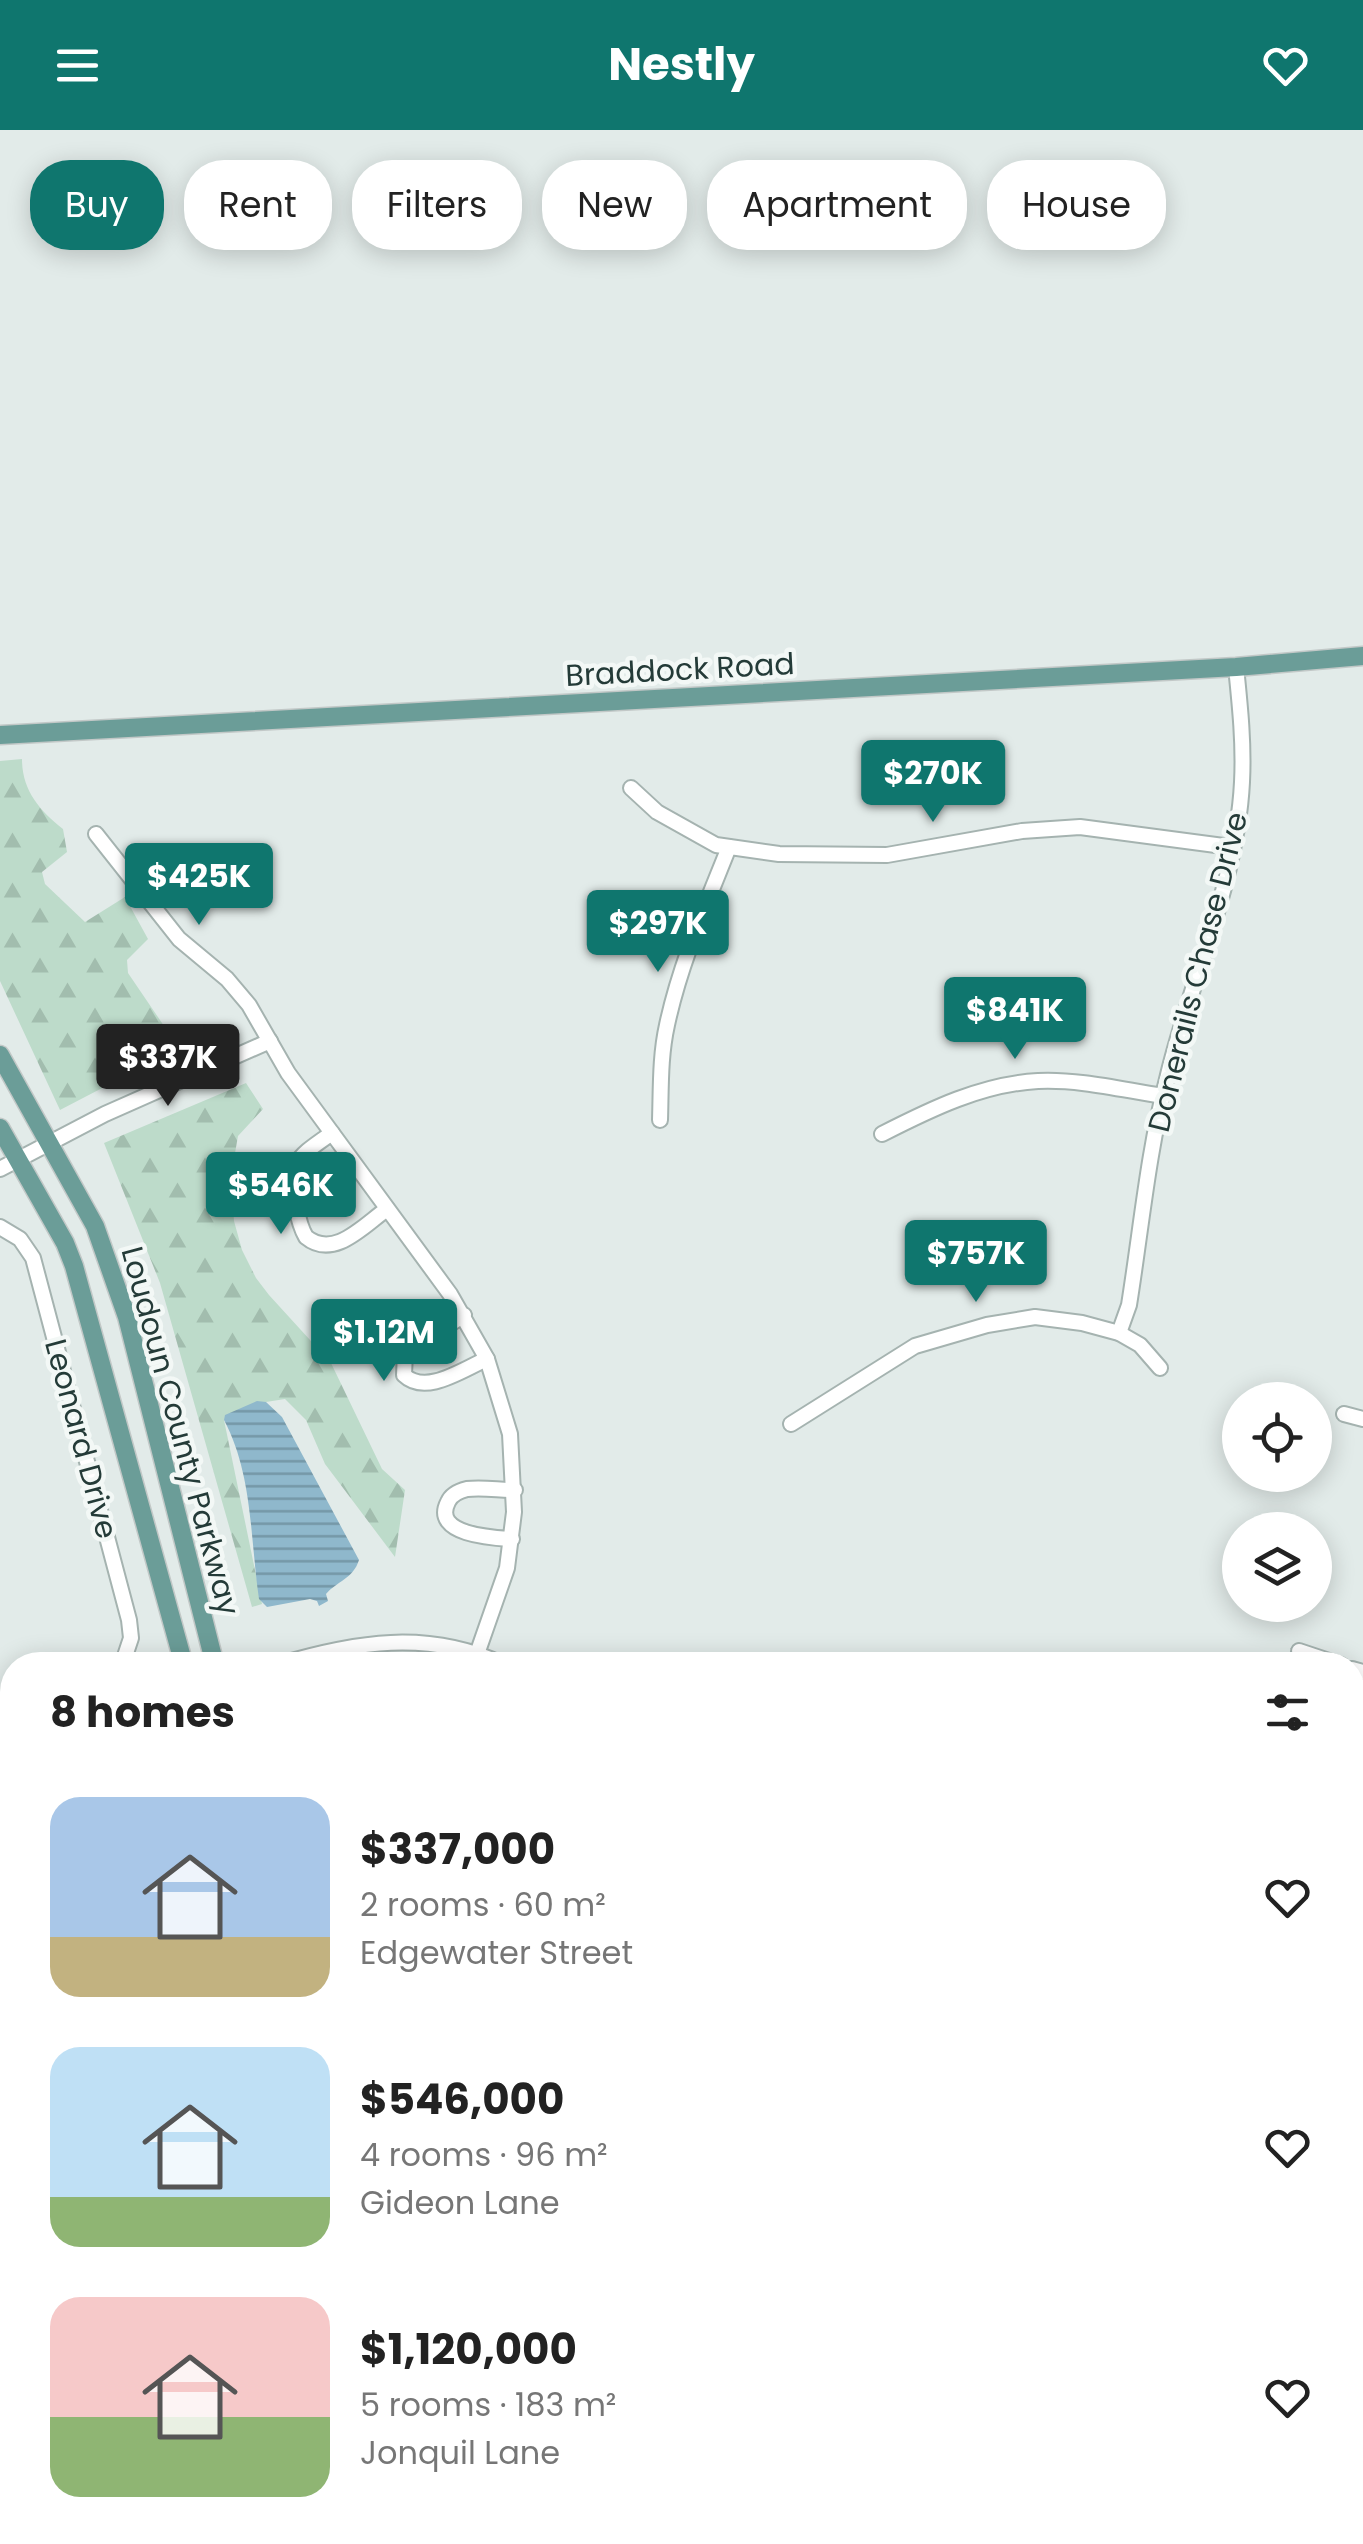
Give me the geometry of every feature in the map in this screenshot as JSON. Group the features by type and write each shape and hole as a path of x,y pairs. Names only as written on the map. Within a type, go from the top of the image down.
{"main road":[{"name":"Braddock Road","path":"0,735 1236,668 1363,656"},
{"name":"Loudoun County Parkway","path":"0,1055 95,1226 127,1317 212,1652"},
{"name":"Loudoun County Parkway","path":"0,1128 74,1266 180,1652"}],"street":[{"name":"Donerails Chase Drive","path":"1119,1333 1129,1306 1163,1096 1192,986 1219,907 1232,847 1242,785 1236,668"},
{"path":"632,788 680,828 716,845 779,854 887,854 1022,831 1080,827 1232,847"},
{"path":"96,834 179,939 249,1004 288,1073 464,1315 487,1359 507,1421 515,1490 512,1539 499,1596 478,1652"},
{"path":"660,1120 667,1026 689,952 729,847"},
{"path":"0,1169 105,1114 270,1041"},
{"path":"882,1134 948,1102 998,1087 1038,1081 1163,1096"},
{"path":"332,1133 303,1153 293,1167 293,1192 306,1237 321,1246 336,1245 387,1209"},
{"name":"Leonard Drive","path":"0,1227 20,1239 33,1258 129,1620 131,1638 126,1652"},
{"path":"464,1315 405,1353 404,1375 415,1384 429,1384 487,1359"},
{"path":"791,1424 915,1346 987,1324 1034,1317 1082,1322 1119,1333 1140,1345 1160,1368"},
{"path":"1344,1414 1363,1419"},
{"path":"512,1539 462,1532 448,1520 446,1507 451,1497 463,1490 515,1490"},
{"path":"321,1652 380,1641 430,1643 468,1652"}],"green space":[{"path":"22,759 25,780 34,798 63,829 67,852 42,872 45,884 85,922 125,897 148,939 127,960 128,973 179,1048 60,1110 0,981 0,761"},
{"path":"246,1083 263,1109 238,1136 231,1176 234,1221 242,1250 269,1295 331,1363 382,1469 405,1490 395,1557 325,1464 306,1420 285,1399 266,1402 224,1420 262,1604 252,1607 160,1283 104,1143"}],"water":[{"path":"257,1401 266,1402 282,1417 359,1560 349,1576 326,1594 328,1601 319,1606 310,1599 267,1607 259,1599 245,1485 224,1420 225,1415"}]}
